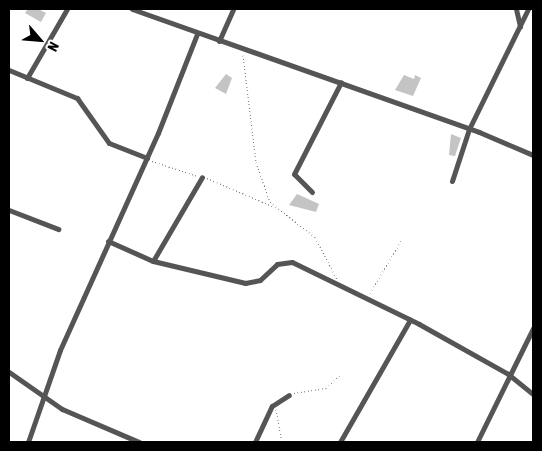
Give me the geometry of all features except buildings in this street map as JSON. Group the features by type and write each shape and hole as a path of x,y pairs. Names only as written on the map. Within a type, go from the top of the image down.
{"street":[{"path":"27,78 67,9"},
{"path":"132,9 197,34 341,82 533,155"},
{"path":"219,41 233,9"},
{"path":"516,9 520,27"},
{"path":"452,181 468,129 528,9"},
{"path":"28,442 43,396 108,241 147,159 197,34"},
{"path":"9,70 82,101 109,143 147,159"},
{"path":"312,192 294,174 341,82"},
{"path":"153,261 202,177"},
{"path":"9,210 58,229"},
{"path":"108,241 153,261 252,284 277,264 292,262 410,320 508,374 533,394"},
{"path":"340,442 410,320"},
{"path":"477,442 508,374 533,328"},
{"path":"9,372 70,413 138,442"},
{"path":"255,442 275,402 289,395"}],"path":[{"path":"243,49 244,79 251,112 256,162 272,206"},
{"path":"147,159 202,177 272,206 315,237 342,288"},
{"path":"366,300 401,241"},
{"path":"289,395 326,388 341,374"},
{"path":"275,402 282,442"}]}
